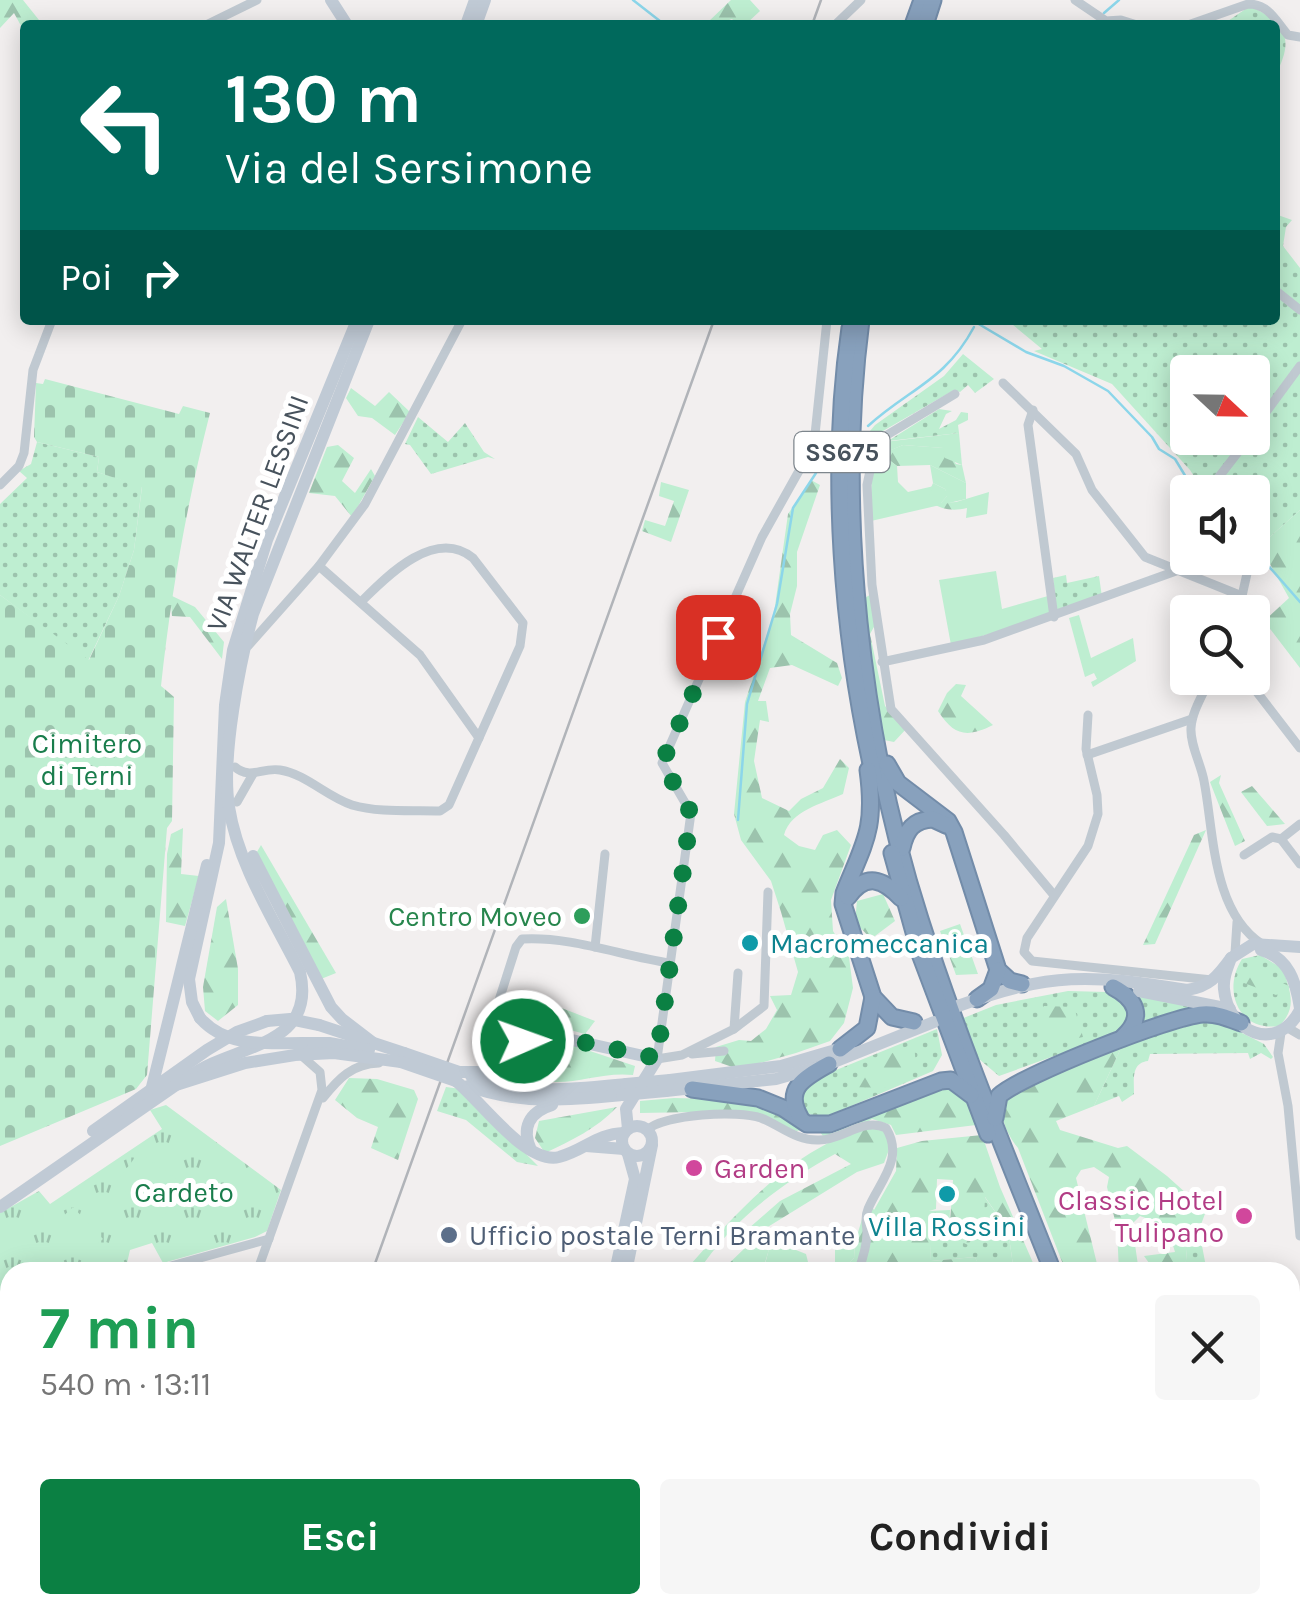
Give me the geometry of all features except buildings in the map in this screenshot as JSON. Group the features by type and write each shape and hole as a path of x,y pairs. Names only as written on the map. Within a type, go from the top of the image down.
{"highway":[{"name":"SS675","path":"851,325 842,419 844,584 854,667 902,898 952,1042 974,1098 989,1122"},
{"name":"SS675","path":"861,325 854,416 854,566 874,752 919,917 989,1122 1049,1262"},
{"path":"874,752 898,783 948,821 998,970 1010,981 1022,984"},
{"path":"874,752 870,830 843,904 873,997 892,1017 914,1022"},
{"path":"902,852 909,829 924,819 932,818 954,832"},
{"path":"843,904 855,887 868,879 885,882 902,898"},
{"path":"976,999 991,989 998,970"},
{"path":"1113,986 1132,999 1137,1014 1132,1028 1118,1041"},
{"path":"840,1049 868,1028 873,997"},
{"path":"989,1122 999,1096 1018,1082 1118,1041 1199,1014 1236,1016"},
{"path":"928,1084 947,1070 952,1042"},
{"path":"972,1063 990,1081 1018,1082"},
{"path":"802,1120 794,1107 794,1090 799,1082 829,1064"},
{"path":"692,1089 758,1098 814,1126 830,1124 928,1084 951,1080 974,1098"},
{"name":"SS675","path":"997,1142 1039,1262"}],"main road":[{"name":"VIA WALTER LESSINI","path":"355,325 233,650 225,705 220,843 190,979 192,1002 200,1018 215,1032 232,1040 299,1049 329,1043 369,1054"},
{"name":"VIA WALTER LESSINI","path":"176,1085 207,1065 284,1032 297,1015 302,996 300,972 258,888 229,806 232,732 256,588 367,325"},
{"name":"VIA WALTER LESSINI","path":"232,732 243,832 326,997 369,1054"},
{"name":"VIA WALTER LESSINI","path":"151,1092 206,870 220,788"},
{"path":"1237,953 1261,950 1278,957 1296,985 1300,1009 1290,1032 1264,1036 1236,1016 1113,986 1038,989 960,1009 976,999 1022,984 1083,976 1186,990 1200,988 1214,980 1237,953 1268,945 1300,947"},
{"path":"1268,945 1290,960 1300,975"},
{"path":"1236,1016 1224,988 1237,953"},
{"path":"1,1198 237,1032 267,1021 290,1019 319,1025 369,1054 403,1058 500,1087 627,1096"},
{"path":"458,1076 502,1097 564,1100 627,1096 668,1085 781,1066 933,1019 829,1064 776,1079 692,1089 668,1085"},
{"path":"458,1076 491,1072 519,1045 545,1034 657,1058 600,1136"},
{"path":"519,1045 518,1074 527,1082 549,1089"},
{"path":"1,1198 176,1085 299,1049"},
{"path":"458,1076 532,1152 555,1158 600,1136 635,1130"},
{"path":"627,1096 635,1130 652,1145"},
{"path":"532,1152 526,1138 531,1116 540,1108 564,1100"},
{"path":"617,1262 635,1180 622,1141 635,1130"},
{"path":"583,1146 643,1156 652,1145"},
{"path":"628,1262 652,1145"}],"street":[{"path":"216,20 257,0"},
{"path":"840,20 861,0"},
{"path":"1075,0 1106,20"},
{"path":"1204,20 1256,4 1278,20"},
{"path":"1280,23 1288,35 1300,37"},
{"path":"1280,294 1300,310"},
{"path":"0,485 19,466 24,454 34,370 50,325"},
{"path":"242,656 366,504 459,325"},
{"path":"724,1052 657,1058 691,813 662,763 762,537 814,444 826,325"},
{"path":"1270,408 1300,366"},
{"path":"1004,383 1076,454 1092,490 1146,557 1170,568"},
{"path":"955,394 882,438 874,452 867,485 872,585 891,709 1053,894"},
{"path":"1034,410 1028,425 1054,617"},
{"path":"237,802 253,774 265,769 291,773 350,804 375,809 440,811 450,805 520,646 523,623 473,558 452,549 422,554 390,574 362,601"},
{"path":"319,566 420,655 479,738"},
{"path":"882,662 984,640 1170,573"},
{"path":"1187,575 1239,595"},
{"path":"256,588 277,616"},
{"path":"253,614 263,619 277,616"},
{"path":"1203,695 1192,719 1192,737 1216,854 1236,919 1237,953"},
{"path":"1259,695 1300,748"},
{"path":"1088,715 1087,755 1098,814 1088,846 1026,938 1024,952 1032,960 1214,980"},
{"path":"1087,755 1192,719"},
{"path":"235,766 253,774"},
{"path":"1281,839 1300,824"},
{"path":"1244,855 1272,836 1281,839 1300,864"},
{"path":"595,948 606,854"},
{"path":"684,1054 734,1029 764,1006 768,892"},
{"path":"1236,919 1245,932 1268,945"},
{"path":"493,1019 522,939 670,963"},
{"path":"734,1029 738,973"},
{"path":"1278,1053 1290,1032"},
{"path":"1264,1036 1278,1053 1288,1106 1300,1236"},
{"path":"261,1262 322,1090 320,1072 299,1049"},
{"path":"319,1102 340,1077 369,1054"},
{"path":"635,1130 677,1117 734,1116 765,1120 806,1139 834,1138 879,1124 890,1132 893,1151 882,1187 866,1214 868,1234 861,1262"},
{"path":"186,1262 269,1239"},
{"path":"246,1246 264,1254"}],"green space":[{"path":"0,0 23,0 39,20 20,20 20,24 14,13 0,28"},
{"path":"731,0 750,0 760,11 750,20 710,20"},
{"path":"1250,6 1274,20 1229,20"},
{"path":"1280,27 1285,43 1280,65"},
{"path":"1280,216 1292,220 1286,227 1283,246 1300,268 1300,510 1270,537 1270,475 1193,475 1176,455 1270,455 1270,355 1170,355 1170,448 1112,384 1034,351 1042,349 1013,325 1280,325"},
{"path":"963,354 994,379 975,393 968,385 960,392 954,390 883,431 872,448 870,431 875,425 944,376"},
{"name":"Cimitero di Terni","path":"45,379 179,414 183,406 210,413 181,548 161,686 174,697 172,821 167,828 147,1075 136,1089 0,1146 0,595 89,660 119,596 134,550 142,487 97,472 99,457 37,442 36,383 43,384"},
{"path":"351,388 375,406 389,392 410,412 395,435 372,418 358,416 346,398"},
{"path":"939,409 952,411 946,414 939,429 956,420 961,412 968,413 968,420 958,425 959,433 888,441"},
{"path":"418,417 448,442 465,423 484,452 495,459 488,457 431,474 410,445 405,444"},
{"path":"959,433 962,465 945,458 943,448 903,445 882,454 897,466 898,482 908,492 934,486 927,499 940,504 947,496 945,489 933,483 930,465 966,483 966,499 871,521 873,470 884,442"},
{"path":"37,442 99,457 97,472 142,486 134,550 119,596 88,661 0,595 0,504 27,478 19,471 31,464"},
{"path":"338,445 354,458 342,481 355,493 371,469 375,476 352,517 335,496 309,493 327,447"},
{"path":"903,445 944,448 956,464 962,465 966,483 930,465 897,466 881,454"},
{"path":"811,480 820,485 797,552 791,635 837,663 842,678 838,686 792,665 770,668 758,701 766,701 769,722 760,720 754,761 762,798 789,811 801,799 823,788 840,759 849,768 843,794 800,814 784,835 799,846 815,850 823,835 837,830 851,845 831,900 833,931 849,957 853,988 844,1023 830,1041 738,1069 715,1061 716,1047 739,1040 751,1041 766,1029 777,1010 770,996 791,995 798,972 771,881 741,840 734,814 745,702 774,613 788,514"},
{"path":"661,482 689,490 671,542 642,531 645,520 665,526 674,501 659,496"},
{"path":"933,483 948,495 941,503 989,492 987,514 966,518 967,508 950,510 936,505 926,499"},
{"path":"1300,510 1300,668 1270,629 1270,615 1289,598 1270,564 1270,537"},
{"path":"996,571 1002,609 1048,596 1051,616 951,645 939,580"},
{"path":"1066,575 1067,583 1099,576 1102,597 1057,612 1053,578"},
{"path":"871,594 875,625 870,634 885,706 907,728 894,742 884,740 862,600"},
{"path":"170,595 195,607 224,642 222,659 190,617 172,616"},
{"path":"1079,615 1091,658 1133,638 1136,661 1093,687 1091,682 1097,679 1094,673 1085,677 1069,618"},
{"path":"956,684 966,685 961,696 993,725 968,733 950,726 938,711"},
{"path":"1221,775 1219,783 1245,841 1235,846 1210,782"},
{"path":"1252,786 1285,824 1267,826 1241,792"},
{"path":"183,828 181,874 199,876 185,926 166,922 167,854 171,834"},
{"path":"1206,830 1155,944 1143,945 1194,835"},
{"path":"261,845 336,973 321,979 257,852"},
{"path":"883,894 895,921 871,939 855,922 857,901"},
{"path":"226,899 238,969 238,1005 218,1021 205,1011 203,987 217,907"},
{"path":"960,924 978,974 956,975 940,931"},
{"path":"1260,955 1283,969 1288,985 1289,1013 1279,1026 1265,1026 1244,1016 1234,995 1236,971 1242,959"},
{"path":"1248,967 1291,987 1276,995 1236,980"},
{"path":"1068,991 1107,992 1120,997 1130,1014 1126,1026 1118,1033 999,1076 979,1059 961,1019 996,1005"},
{"path":"1135,995 1203,1008 1136,1029 1143,1013"},
{"path":"1044,1006 1074,1007 1083,1037 1054,1043 1034,1025"},
{"path":"559,1007 595,1021 585,1034 533,1020 541,1009"},
{"path":"1214,1019 1264,1044 1273,1057 1261,1053 1250,1059 1248,1053 1150,1054 1148,1061 1136,1068 1134,1094 1122,1102 1119,1096 1094,1106 1122,1046 1169,1027"},
{"path":"937,1029 942,1055 933,1071 823,1118 805,1113 799,1106 807,1087 819,1077"},
{"path":"534,1041 560,1041 635,1066 633,1075 555,1082 529,1077 523,1062"},
{"path":"914,1043 916,1066 892,1088 849,1087 871,1063"},
{"path":"1122,1046 1094,1106 1056,1121 1060,1130 1118,1148 1127,1146 1206,1211 1199,1230 1189,1226 1186,1262 1148,1262 1144,1256 1175,1252 1167,1226 1140,1216 1132,1224 1138,1262 1119,1262 1117,1229 1107,1187 1109,1177 1094,1167 1081,1170 1076,1178 1097,1262 1062,1262 1004,1121 1003,1107 1009,1093"},
{"path":"349,1078 377,1079 414,1090 418,1099 398,1160 371,1148 378,1127 357,1118 335,1100"},
{"path":"951,1086 964,1095 976,1125 896,1135 891,1125 872,1119 871,1126 884,1130 890,1147 884,1163 857,1172 758,1233 776,1242 770,1246 765,1262 730,1262 746,1247 741,1235 780,1201 851,1164 835,1154 796,1177 742,1220 705,1262 693,1262 768,1184 828,1143 820,1132"},
{"path":"446,1087 461,1089 538,1166 517,1162 466,1120 437,1111"},
{"path":"759,1100 804,1130 796,1131 749,1111 640,1113 640,1101"},
{"name":"Cardeto","path":"166,1105 281,1190 267,1231 167,1262 162,1262 152,1243 130,1250 127,1262 0,1262 0,1213 39,1191 50,1204 162,1129 150,1110"},
{"path":"617,1107 592,1128 545,1153 535,1138 539,1121"},
{"path":"982,1135 1033,1262 1013,1262 1008,1230 985,1197 984,1220 968,1245 949,1236 953,1180 937,1179 936,1209 929,1211 931,1261 975,1257 977,1262 850,1262 868,1200 874,1210 896,1171 897,1148 922,1141"},
{"path":"139,1152 186,1186 162,1218 115,1184"},
{"path":"984,1196 1008,1230 1013,1262 977,1262 975,1257 931,1261 928,1211 950,1210 949,1236"},
{"path":"73,1207 103,1239 87,1253 58,1221"},
{"path":"1189,1225 1199,1230 1205,1262 1186,1262"},
{"path":"776,1242 806,1254 808,1262 766,1262 770,1245"},
{"path":"855,1242 850,1262 835,1262 835,1243"}],"waterway":[{"path":"633,0 659,20"},
{"path":"1104,13 1119,0"},
{"path":"980,325 1026,352 1064,366 1108,391 1159,449 1175,459 1185,475"},
{"path":"868,426 939,372 974,327"},
{"path":"738,820 747,704 777,604 793,508 816,473"},
{"path":"1270,568 1300,602"}],"railway":[{"path":"814,20 821,0"},
{"path":"376,1262 712,325"}],"place":[{"name":"Centro Moveo","path":"582,916"},
{"name":"Macromeccanica","path":"750,943"},
{"name":"Garden","path":"694,1168"},
{"name":"Villa Rossini","path":"947,1194"},
{"name":"Classic Hotel Tulipano","path":"1244,1216"},
{"name":"Ufficio postale Terni Bramante","path":"449,1235"}],"route":[{"path":"523,1041 545,1034 657,1058 691,813 662,763 718,637"}]}
